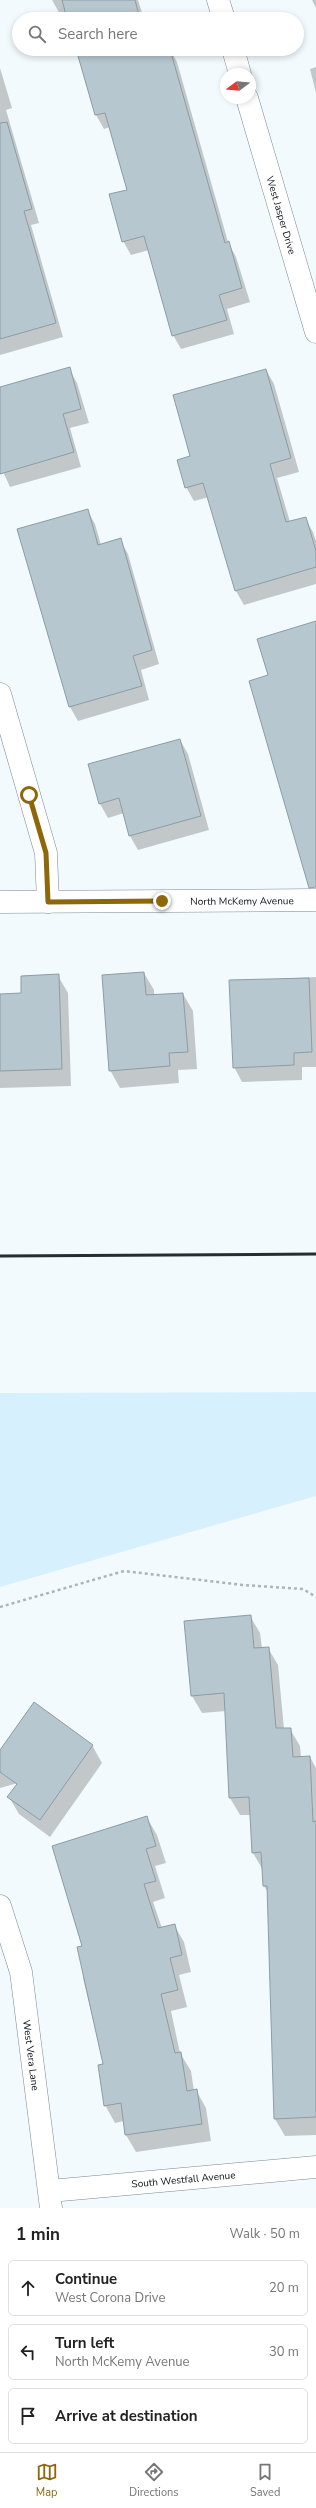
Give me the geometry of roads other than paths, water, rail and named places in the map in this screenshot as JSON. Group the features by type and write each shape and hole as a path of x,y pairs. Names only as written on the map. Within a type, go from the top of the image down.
{"street":[{"path":"218,0 222,12"},
{"path":"235,56 238,68"},
{"name":"West Jasper Drive","path":"249,104 316,332"},
{"path":"0,694 46,853 48,902"},
{"name":"North McKemy Avenue","path":"0,902 316,900"},
{"name":"West Vera Lane","path":"0,1906 21,1972 50,2199"},
{"name":"South Westfall Avenue","path":"50,2199 316,2167"}],"railway":[{"path":"0,1256 316,1254"}]}
